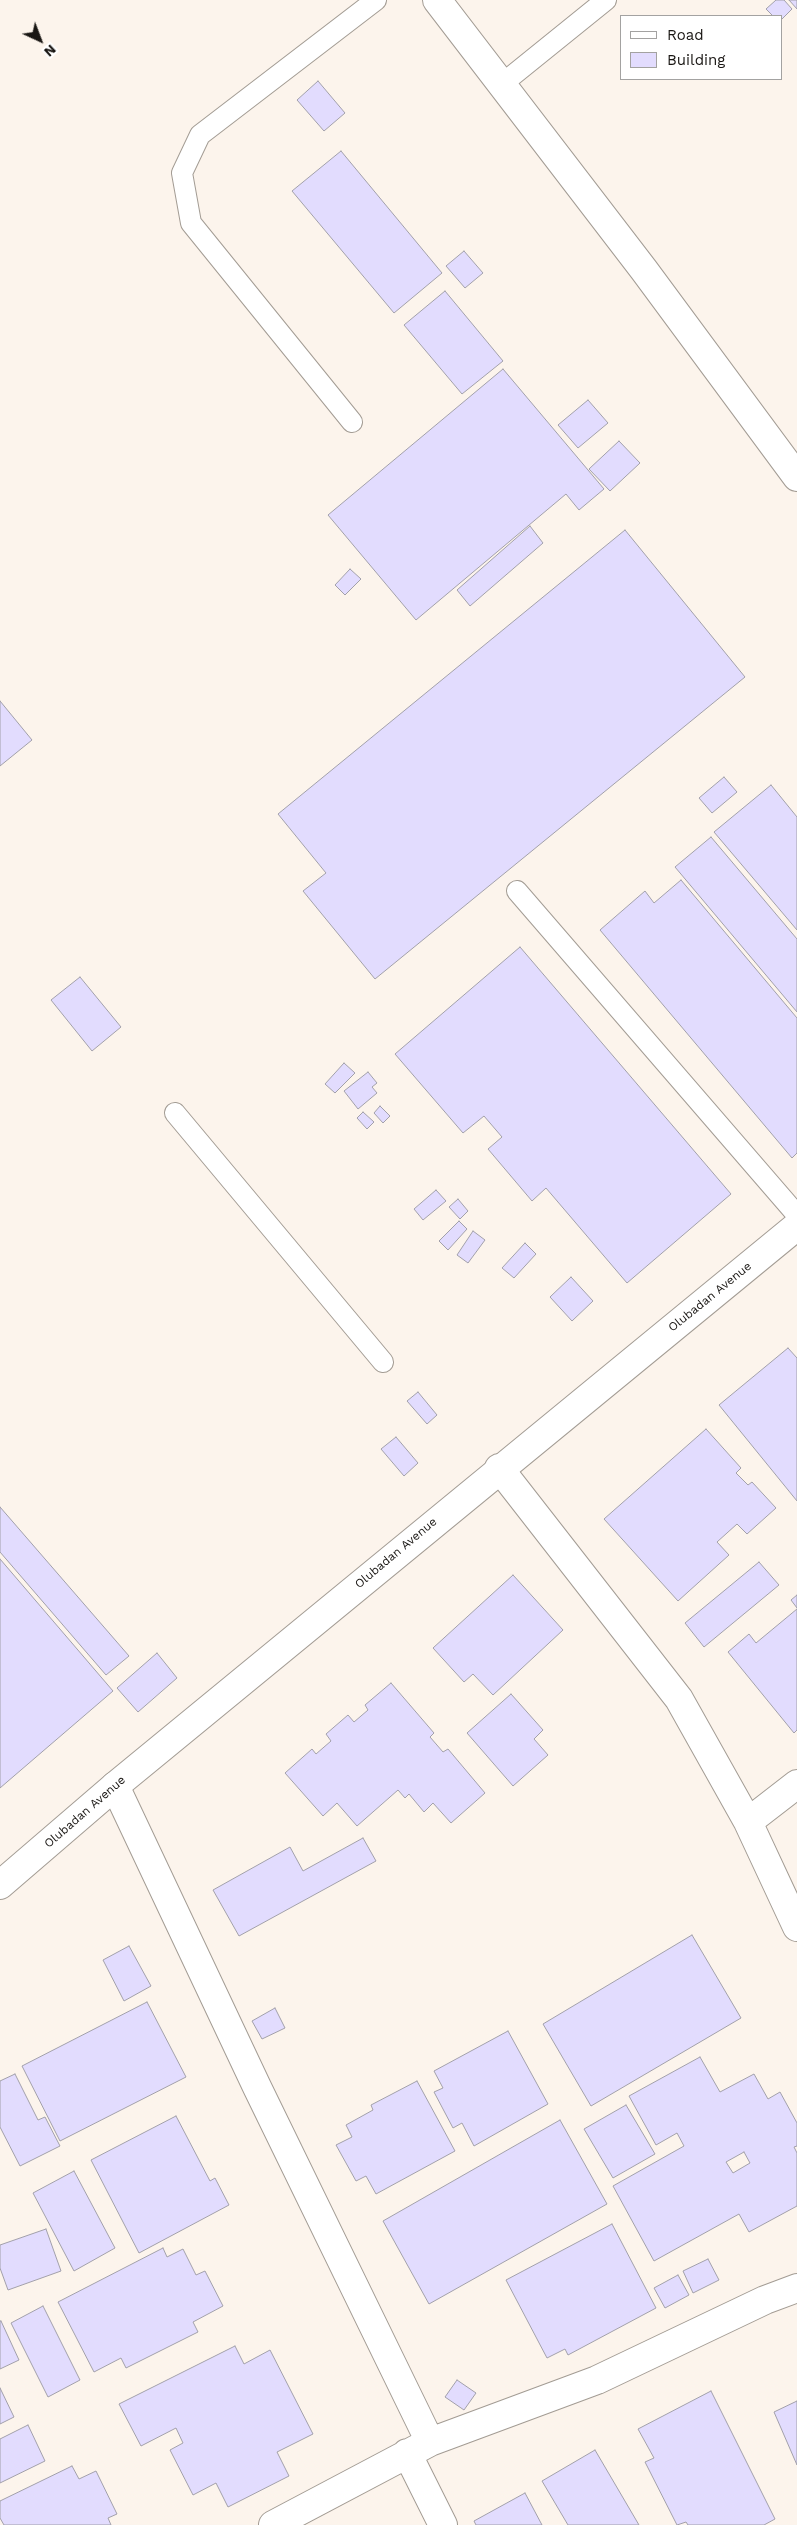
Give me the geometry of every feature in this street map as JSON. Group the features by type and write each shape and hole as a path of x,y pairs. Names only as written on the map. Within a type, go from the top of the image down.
{"street":[{"path":"437,0 644,270 797,477"},
{"name":"Olubadan Avenue","path":"0,1885 115,1786 499,1468 797,1226"},
{"path":"499,1468 679,1699 748,1822 797,1927"},
{"path":"748,1822 797,1784"},
{"path":"115,1786 262,2096 418,2447 443,2525"},
{"path":"273,2525 418,2447 597,2380 765,2300 797,2288"}],"lane":[{"path":"352,422 190,223 182,173 200,135 376,0"},
{"path":"502,84 606,0"},
{"path":"517,891 797,1215"},
{"path":"175,1112 383,1362"}],"building":[{"path":"776,0 784,0 792,9 782,19 782,15 772,15 766,9"},
{"path":"789,0 797,0 797,9"},
{"path":"318,81 345,113 324,131 297,100"},
{"path":"341,151 442,273 394,313 292,191"},
{"path":"464,251 483,273 465,288 446,266"},
{"path":"445,291 503,361 462,394 404,325"},
{"path":"503,369 604,489 579,510 566,494 416,620 328,515"},
{"path":"588,400 608,423 578,448 558,425"},
{"path":"619,441 640,463 610,491 589,469"},
{"path":"530,526 543,543 470,606 457,590"},
{"path":"625,530 745,677 375,979 303,891 326,873 278,814"},
{"path":"350,569 361,579 345,595 335,585"},
{"path":"0,701 32,740 0,766"},
{"path":"724,777 737,792 712,813 699,798"},
{"path":"771,785 797,817 797,930 714,832"},
{"path":"711,837 797,939 797,1012 675,867"},
{"path":"681,880 797,1018 797,1153 792,1158 600,930 645,891 654,903"},
{"path":"520,947 731,1194 627,1283 546,1188 532,1201 488,1149 502,1137 484,1116 463,1133 395,1054"},
{"path":"80,977 121,1027 92,1051 51,1000"},
{"path":"344,1063 355,1073 335,1093 325,1084"},
{"path":"368,1072 377,1083 372,1087 377,1093 358,1109 344,1091"},
{"path":"380,1106 390,1116 383,1123 374,1113"},
{"path":"363,1112 374,1122 367,1129 357,1118"},
{"path":"436,1190 446,1201 423,1220 414,1209"},
{"path":"458,1199 468,1211 460,1219 449,1207"},
{"path":"459,1221 467,1229 448,1250 439,1241"},
{"path":"473,1231 485,1240 468,1263 457,1255"},
{"path":"525,1243 536,1254 514,1278 502,1268"},
{"path":"571,1277 593,1301 572,1321 550,1297"},
{"path":"788,1348 797,1358 797,1501 719,1405"},
{"path":"418,1392 437,1415 427,1424 407,1401"},
{"path":"706,1429 741,1468 736,1473 748,1485 752,1482 776,1508 747,1534 737,1524 717,1542 729,1555 678,1601 604,1519"},
{"path":"396,1437 418,1463 404,1476 381,1449"},
{"path":"0,1507 129,1656 106,1675 0,1552"},
{"path":"0,1559 113,1691 0,1788"},
{"path":"759,1562 779,1585 704,1647 685,1623"},
{"path":"513,1575 563,1630 493,1695 473,1674 464,1682 433,1648"},
{"path":"797,1595 797,1608 791,1600"},
{"path":"797,1609 797,1730 794,1733 728,1652 749,1634 756,1643"},
{"path":"157,1653 177,1678 138,1712 117,1688"},
{"path":"391,1683 434,1733 430,1737 443,1752 448,1749 485,1793 451,1823 433,1803 424,1812 409,1794 405,1798 398,1790 357,1826 337,1803 323,1816 285,1773 312,1749 316,1754 331,1741 326,1734 348,1715 354,1722 368,1710 365,1705"},
{"path":"511,1694 543,1730 534,1739 548,1755 513,1786 467,1733"},
{"path":"363,1838 376,1861 239,1936 213,1890 290,1847 303,1871"},
{"path":"692,1935 741,2018 591,2106 543,2024"},
{"path":"129,1946 151,1986 124,2001 103,1960"},
{"path":"147,2002 186,2077 60,2141 22,2066"},
{"path":"275,2008 285,2028 262,2039 252,2021"},
{"path":"508,2031 548,2104 474,2146 462,2123 453,2128 434,2092 443,2088 434,2071"},
{"path":"700,2057 720,2092 754,2074 768,2099 780,2092 797,2123 797,2146 794,2147 797,2153 797,2206 749,2232 739,2214 654,2261 613,2186 684,2146 677,2133 656,2145 629,2096","holes":["744,2152 750,2163 733,2173 726,2162"]},
{"path":"15,2074 38,2120 45,2117 60,2146 20,2166 0,2127 0,2081"},
{"path":"417,2081 455,2151 376,2194 366,2176 356,2181 336,2145 352,2137 346,2125 373,2110 371,2105"},
{"path":"626,2105 655,2154 613,2178 584,2129"},
{"path":"176,2116 210,2181 215,2178 229,2205 139,2253 91,2160"},
{"path":"560,2120 607,2204 429,2304 383,2221"},
{"path":"74,2171 115,2248 74,2271 33,2193"},
{"path":"612,2224 656,2308 568,2355 565,2349 547,2358 506,2280"},
{"path":"46,2229 61,2271 8,2290 0,2268 0,2245"},
{"path":"163,2248 167,2257 183,2249 196,2275 205,2271 223,2306 193,2322 198,2332 126,2368 121,2358 94,2372 58,2302"},
{"path":"708,2259 719,2280 693,2293 683,2271"},
{"path":"678,2275 689,2295 665,2308 654,2288"},
{"path":"43,2306 80,2380 48,2397 11,2323"},
{"path":"0,2321 19,2360 0,2369"},
{"path":"235,2346 244,2364 270,2350 313,2434 277,2452 289,2476 228,2507 216,2483 193,2495 170,2450 183,2443 176,2428 141,2446 119,2404"},
{"path":"457,2380 476,2393 464,2410 445,2397"},
{"path":"0,2388 14,2417 0,2424"},
{"path":"711,2391 775,2519 764,2525 688,2525 686,2522 677,2525 645,2462 654,2458 638,2429"},
{"path":"797,2401 797,2465 774,2412"},
{"path":"28,2425 45,2461 0,2483 0,2439"},
{"path":"595,2450 639,2525 568,2525 542,2481"},
{"path":"72,2466 79,2479 96,2471 117,2514 108,2518 111,2525 4,2525 0,2518 0,2501"},
{"path":"525,2493 542,2525 476,2525 474,2521"}]}
